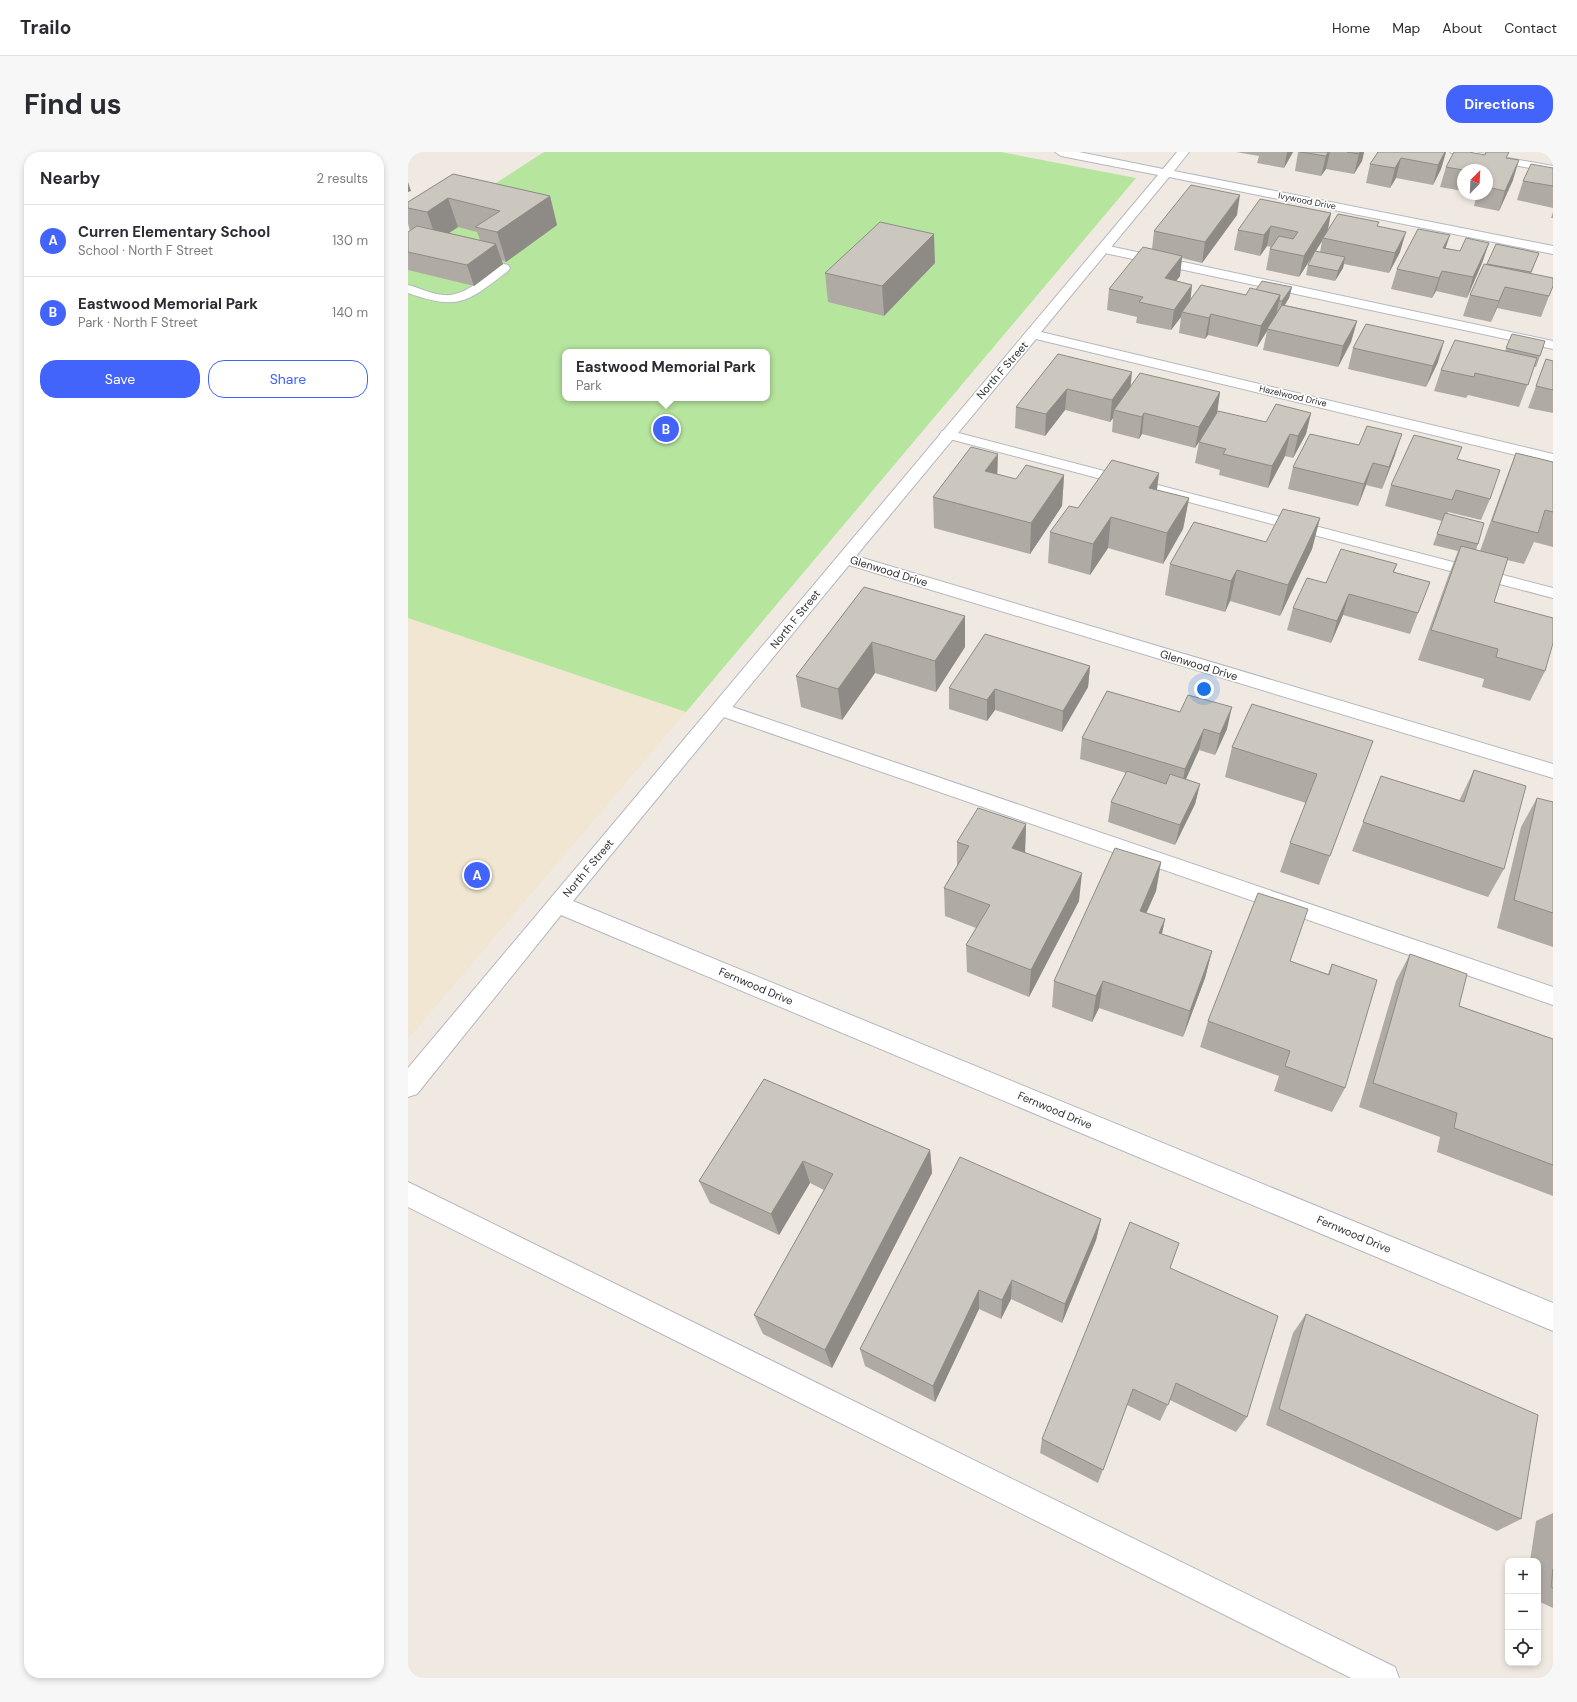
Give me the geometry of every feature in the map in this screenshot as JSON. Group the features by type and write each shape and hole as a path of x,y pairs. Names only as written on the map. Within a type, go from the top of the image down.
{"street":[{"name":"Ivywood Drive","path":"1061,152 1553,250"},
{"name":"North F Street","path":"408,1086 557,904 722,709 947,434 1034,334 1183,152"},
{"name":"Hazelwood Drive","path":"1034,334 1553,459"},
{"name":"Glenwood Drive","path":"845,558 1553,771"},
{"name":"Fernwood Drive","path":"557,904 1553,1317"}],"lane":[{"path":"1456,152 1553,169"},
{"path":"1104,249 1553,345"},
{"path":"408,289 434,297 452,299 466,295 504,268"},
{"path":"947,434 1553,593"},
{"path":"722,709 1553,996"},
{"path":"408,1194 1384,1678"}],"shaded area":[{"path":"408,618 686,712 408,1039"}],"green space":[{"path":"544,152 1001,152 1136,178 686,712 408,618 408,240"}],"building":[{"path":"1300,152 1328,152 1326,156"},
{"path":"1347,152 1360,152 1359,154"},
{"path":"1378,152 1445,152 1438,165 1401,158 1395,168 1370,164"},
{"path":"1454,152 1469,152 1485,155 1486,152 1509,152 1506,158 1519,160 1505,191 1493,188 1493,164 1457,164 1457,169 1446,167"},
{"path":"1531,164 1553,168 1553,186 1523,181"},
{"path":"453,174 550,196 497,232 475,227 500,211 448,198 427,212 408,208 408,202"},
{"path":"1191,185 1240,195 1205,242 1154,231"},
{"path":"1260,199 1331,213 1304,256 1270,249 1279,236 1293,239 1298,232 1271,226 1264,235 1238,230"},
{"path":"1338,214 1379,222 1377,226 1406,232 1395,253 1323,238"},
{"path":"880,222 934,234 882,286 825,273"},
{"path":"417,226 496,244 467,265 408,252 408,232"},
{"path":"1418,229 1450,235 1443,248 1460,251 1466,238 1489,243 1473,277 1442,271 1439,278 1397,269"},
{"path":"1496,244 1539,253 1531,272 1487,264"},
{"path":"1143,247 1182,256 1165,278 1192,285 1174,310 1139,302 1143,297 1109,289"},
{"path":"1315,251 1345,257 1338,271 1308,265"},
{"path":"1484,264 1553,278 1553,286 1549,296 1505,287 1499,301 1470,295"},
{"path":"1262,281 1292,287 1282,301 1279,301 1280,295 1256,290"},
{"path":"1201,285 1246,295 1250,288 1280,295 1261,326 1211,314 1209,318 1182,312"},
{"path":"1282,305 1357,321 1343,346 1267,329"},
{"path":"1366,324 1444,341 1433,366 1353,348"},
{"path":"1512,334 1545,341 1540,356 1506,348"},
{"path":"1455,340 1537,358 1528,385 1475,373 1474,377 1441,370"},
{"path":"1058,354 1132,372 1112,400 1067,389 1046,414 1016,407"},
{"path":"1546,359 1553,361 1553,390 1536,386"},
{"path":"1140,373 1220,392 1199,427 1144,413 1142,417 1114,410"},
{"path":"1276,404 1311,413 1298,436 1290,434 1272,466 1223,454 1226,449 1199,442 1218,411 1266,422"},
{"path":"1367,426 1402,434 1389,467 1373,463 1364,484 1293,467 1310,434 1359,445"},
{"path":"1414,435 1462,447 1457,459 1500,470 1490,499 1456,490 1452,500 1391,485"},
{"path":"971,447 998,454 985,471 1016,479 1026,465 1064,475 1031,523 933,497"},
{"path":"1516,453 1553,462 1553,512 1545,510 1538,533 1492,521"},
{"path":"1112,460 1159,473 1149,488 1189,498 1167,533 1111,517 1093,544 1050,532 1069,506 1078,508"},
{"path":"1283,509 1320,518 1288,585 1237,570 1231,581 1170,564 1194,522 1266,542"},
{"path":"1445,513 1484,523 1478,544 1437,534"},
{"path":"1461,546 1508,558 1494,602 1553,618 1553,643 1545,671 1496,657 1498,649 1431,630"},
{"path":"1341,549 1397,564 1393,572 1430,582 1418,613 1349,594 1337,621 1293,608 1307,578 1326,583"},
{"path":"864,587 965,616 935,661 872,642 838,689 796,676"},
{"path":"985,634 1090,666 1063,711 995,689 987,700 949,688"},
{"path":"1107,691 1180,712 1188,695 1232,707 1220,734 1204,729 1185,769 1082,738"},
{"path":"1252,704 1373,741 1330,856 1290,843 1317,774 1232,747"},
{"path":"1474,770 1526,786 1504,869 1363,822 1381,776 1464,802"},
{"path":"1127,771 1166,784 1170,774 1200,784 1180,825 1111,802"},
{"path":"1537,798 1553,802 1553,913 1514,900"},
{"path":"978,808 1026,824 1012,848 1082,873 1031,970 966,945 990,905 944,888 969,846 957,842"},
{"path":"1115,848 1161,862 1140,911 1165,919 1159,933 1212,951 1190,1011 1103,981 1096,996 1054,981"},
{"path":"1258,893 1308,909 1290,961 1329,975 1332,964 1377,980 1345,1088 1285,1066 1290,1051 1208,1021"},
{"path":"1410,954 1467,974 1459,1006 1553,1039 1553,1165 1454,1128 1457,1113 1373,1083"},
{"path":"764,1079 930,1150 825,1350 754,1315 833,1174 803,1161 771,1214 699,1181"},
{"path":"960,1157 1101,1219 1065,1304 1012,1280 1002,1300 979,1290 933,1386 860,1349"},
{"path":"1130,1222 1179,1243 1170,1268 1278,1316 1247,1417 1176,1383 1168,1405 1133,1389 1103,1470 1042,1439"},
{"path":"1306,1314 1538,1415 1521,1519 1279,1409"},
{"path":"1553,1569 1553,1588 1551,1587"}],"place":[{"name":"Eastwood Memorial Park","path":"666,429"},
{"name":"Curren Elementary School","path":"477,875"}]}
